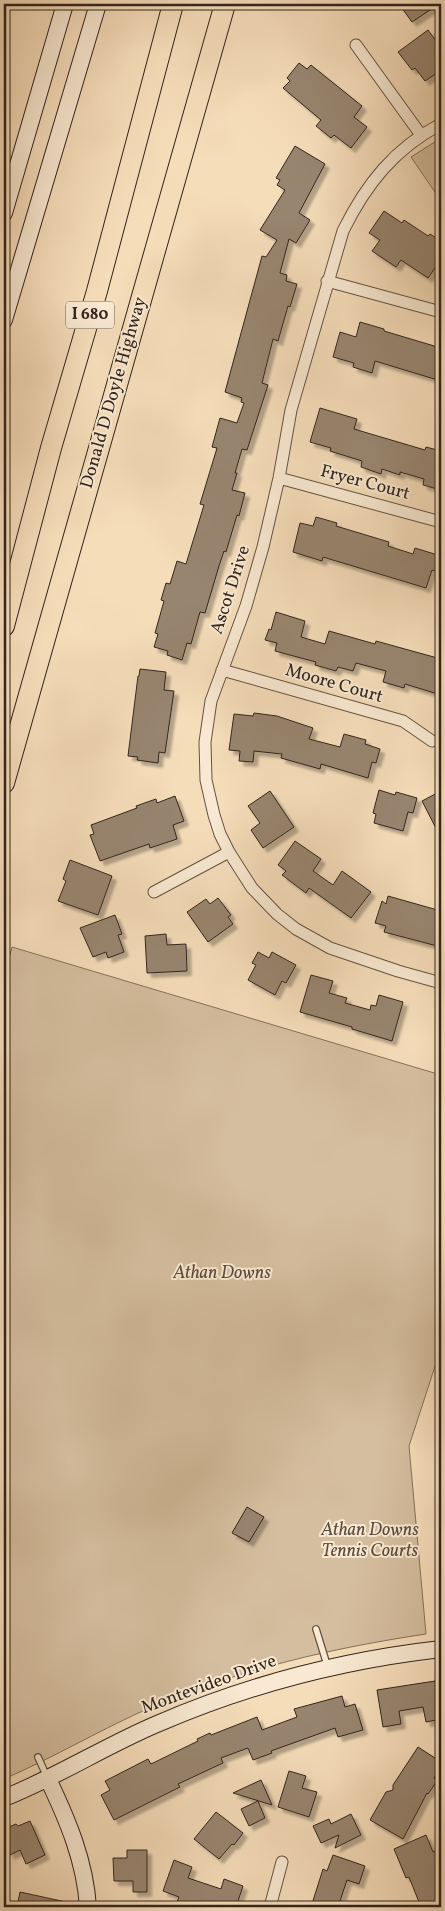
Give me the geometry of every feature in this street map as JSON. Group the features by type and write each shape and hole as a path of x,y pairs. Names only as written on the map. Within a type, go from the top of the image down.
{"highway":[{"name":"I 680","path":"4,626 173,4"},
{"name":"Donald D Doyle Highway","path":"4,782 225,4"}],"street":[{"path":"4,213 65,4"},
{"path":"4,320 98,4"},
{"path":"356,45 421,135"},
{"name":"Ascot Drive","path":"441,124 421,135 403,149 369,185 343,231 291,410 279,478 263,546 246,606 211,701 205,742 209,797 220,834 239,870 264,902 305,934 330,948 356,958 441,983"},
{"path":"327,281 441,312"},
{"name":"Fryer Court","path":"279,478 441,522"},
{"name":"Moore Court","path":"222,670 403,721 432,741"},
{"path":"154,892 229,852"},
{"name":"Montevideo Drive","path":"4,1798 48,1779 96,1752 175,1716 242,1692 328,1668 441,1649"},
{"path":"48,1779 64,1812 79,1852 88,1907"},
{"path":"270,1907 282,1862"}],"lane":[{"path":"316,1629 328,1668"},
{"path":"38,1757 48,1779"}],"green space":[{"path":"441,138 441,201 411,157"},
{"name":"Athan Downs","path":"12,947 441,1075 441,1348 409,1446 426,1634 322,1653 220,1681 154,1706 4,1779 4,976"}],"building":[{"path":"399,4 439,4 412,22"},
{"path":"428,30 441,48 441,65 435,69 437,73 425,81 415,68 412,70 398,52"},
{"path":"299,63 307,69 311,65 362,106 354,117 367,127 351,148 334,135 331,138 316,126 321,120 283,88 290,81 287,78"},
{"path":"295,146 325,164 299,213 310,220 296,243 289,239 280,273 287,275 286,281 297,284 290,307 288,306 278,341 273,339 262,383 268,385 247,450 242,449 235,473 237,473 232,490 245,493 239,516 237,515 226,552 224,551 205,613 200,612 191,644 187,643 182,660 167,655 168,651 154,647 158,634 155,633 164,601 161,600 166,583 170,584 177,561 186,564 204,505 200,504 217,448 212,447 220,418 237,423 244,403 241,402 242,398 225,392 262,256 266,257 277,240 260,230 285,190 277,185 280,180 276,178"},
{"path":"384,211 402,223 404,220 428,236 430,234 441,241 441,273 435,268 428,278 401,260 396,267 372,251 380,240 369,233"},
{"path":"360,322 441,348 441,381 375,361 372,373 353,367 354,363 333,357 340,332 356,337"},
{"path":"320,408 357,419 354,429 425,450 426,447 441,451 441,490 423,485 424,479 400,472 400,475 382,469 381,474 361,467 362,461 330,451 331,448 310,442"},
{"path":"316,517 337,523 336,526 389,542 388,546 413,554 415,548 441,556 438,572 432,570 426,588 323,557 322,561 293,552 300,523 313,526"},
{"path":"276,612 305,621 301,637 325,644 329,631 375,644 376,641 441,659 441,695 405,684 404,688 383,682 386,671 356,663 353,671 338,667 336,671 315,665 316,662 275,651 277,643 265,640 269,629 271,630"},
{"path":"140,669 166,672 164,690 174,691 165,753 159,752 158,763 137,760 138,757 128,756"},
{"path":"254,713 277,716 313,728 309,739 340,747 344,734 366,740 365,744 380,749 376,763 372,762 368,778 321,764 320,769 281,758 282,754 254,751 253,762 239,761 240,751 229,750 234,714 253,716"},
{"path":"379,790 395,795 396,792 417,798 413,813 408,812 403,831 374,823 376,814 373,813"},
{"path":"270,791 294,827 263,848 251,830 260,823 248,806"},
{"path":"441,791 441,838 422,801"},
{"path":"175,796 184,821 173,825 177,839 150,848 149,844 100,861 90,835 94,834 91,825 156,799 157,803"},
{"path":"295,841 321,859 313,871 333,885 342,871 371,892 351,918 309,888 306,893 282,875 286,871 278,865"},
{"path":"70,860 112,876 98,915 58,901 66,881 63,879"},
{"path":"388,896 441,911 441,947 384,932 386,926 375,923 382,901 386,904"},
{"path":"218,898 231,915 228,917 233,924 208,942 187,912 206,899 210,904"},
{"path":"115,915 122,934 118,935 124,952 108,958 106,952 93,957 80,928"},
{"path":"166,934 167,945 186,944 187,971 147,973 145,936"},
{"path":"258,952 269,958 272,952 296,965 286,983 282,981 275,995 248,980 256,965 252,963"},
{"path":"311,975 333,981 329,993 347,998 345,1003 370,1010 371,1005 376,1006 379,995 403,1002 392,1041 300,1012"},
{"path":"247,1507 264,1517 249,1542 232,1533"},
{"path":"435,1681 436,1686 441,1685 441,1719 426,1722 423,1707 399,1711 401,1724 383,1727 377,1690"},
{"path":"342,1696 345,1707 355,1704 363,1730 338,1737 335,1728 271,1751 272,1753 253,1760 248,1748 221,1758 223,1763 178,1784 180,1787 114,1820 101,1795 110,1790 105,1781 148,1759 151,1764 198,1741 197,1739 210,1733 211,1735 257,1717 262,1730 297,1717 294,1709"},
{"path":"418,1747 441,1762 441,1767 434,1778 437,1781 427,1793 403,1839 370,1820 386,1792 393,1790 393,1785"},
{"path":"289,1771 306,1776 302,1788 317,1792 309,1817 278,1807"},
{"path":"261,1780 272,1805 233,1793"},
{"path":"258,1801 265,1818 249,1826 241,1809"},
{"path":"216,1812 243,1833 234,1845 232,1844 219,1859 194,1839"},
{"path":"351,1814 361,1835 335,1848 339,1835 321,1843 313,1826 329,1819 331,1824"},
{"path":"30,1821 45,1855 26,1864 20,1850 10,1855 4,1841 4,1829"},
{"path":"426,1835 433,1852 435,1851 441,1864 441,1907 421,1907 409,1877 406,1878 394,1849"},
{"path":"127,1850 147,1850 147,1892 133,1892 133,1881 114,1881 113,1858 127,1858"},
{"path":"333,1855 365,1866 359,1884 347,1880 338,1907 311,1907 323,1869 327,1871"},
{"path":"174,1860 192,1867 188,1878 221,1889 224,1879 243,1886 236,1907 191,1907 177,1902 179,1897 163,1891"},
{"path":"20,1892 66,1902 66,1907 17,1907"}],"park label":[{"name":"Athan Downs Tennis Courts","path":"370,1540"}]}
